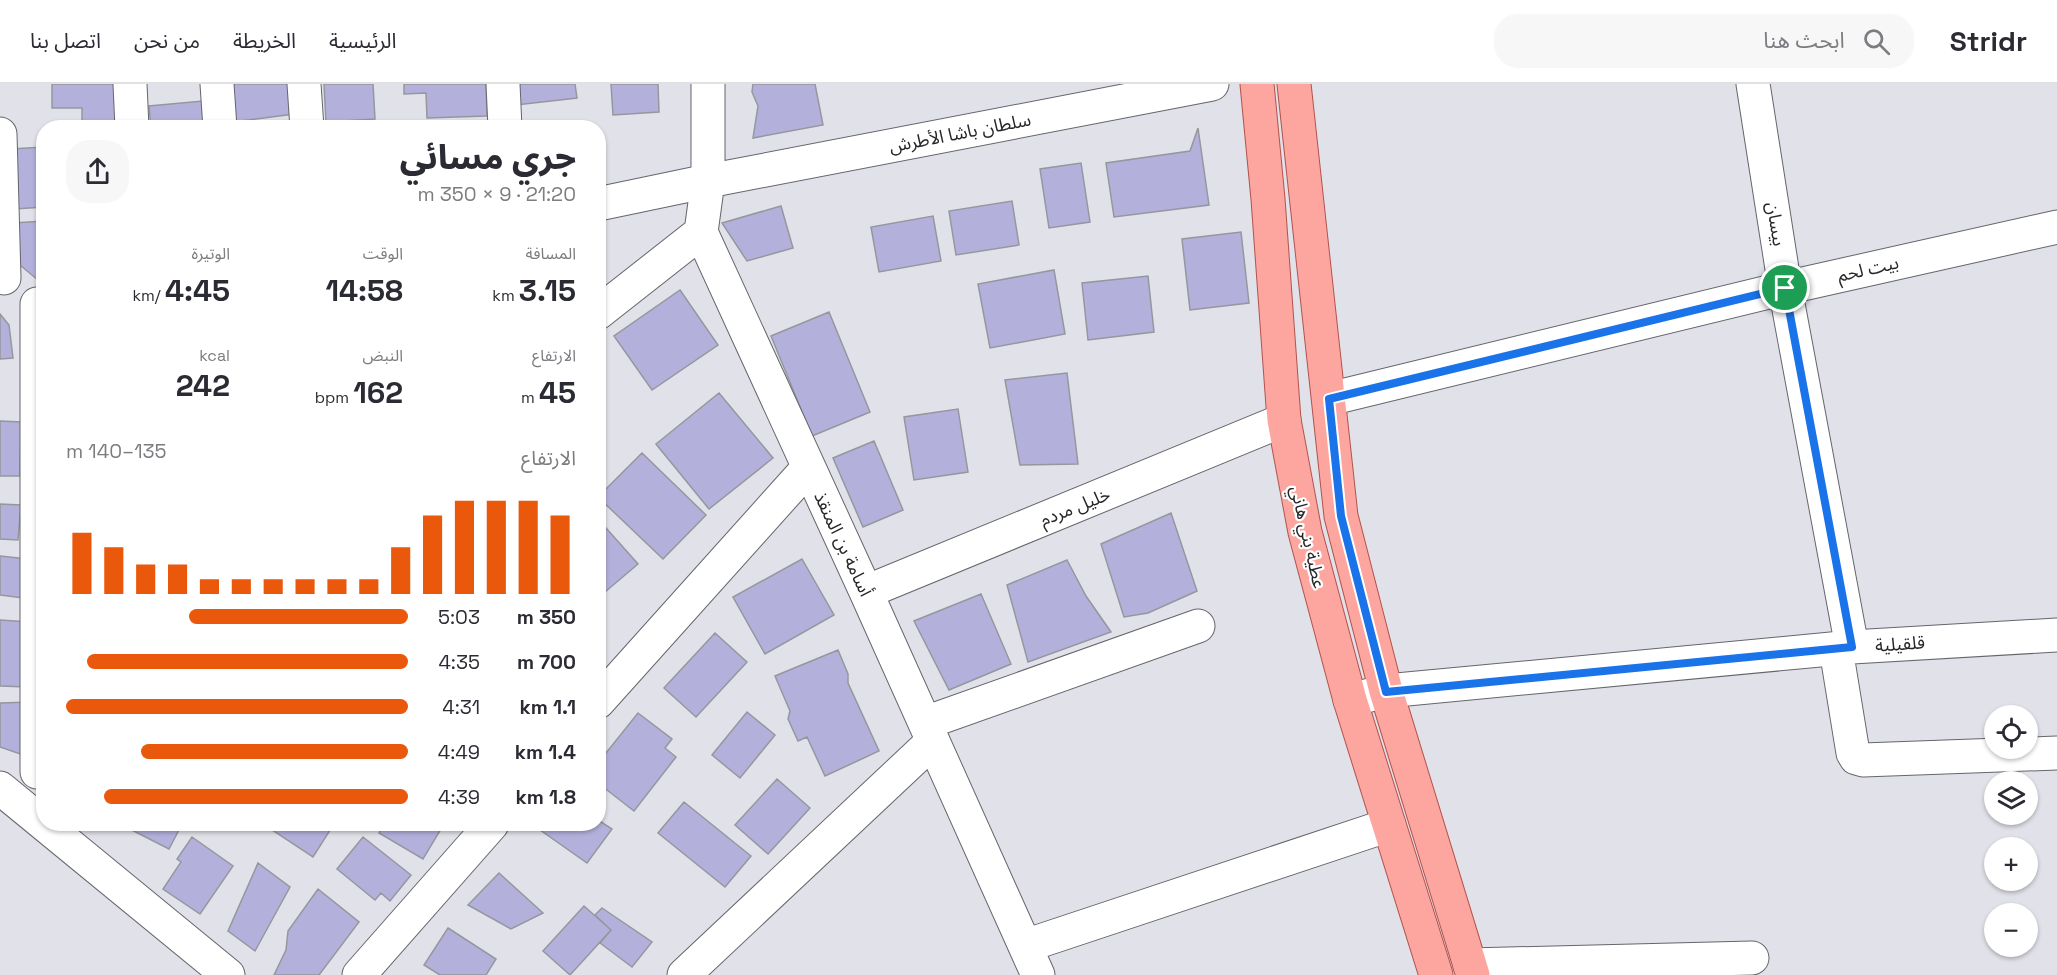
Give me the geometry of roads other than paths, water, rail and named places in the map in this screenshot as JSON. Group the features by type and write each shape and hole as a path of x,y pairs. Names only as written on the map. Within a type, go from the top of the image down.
{"main road":[{"name":"عطية بني هاني","path":"1257,84 1284,420 1305,532 1350,700 1436,975"},
{"path":"1294,84 1341,516 1386,692 1472,970"}],"street":[{"path":"130,84 132,120"},
{"path":"217,84 219,120"},
{"path":"304,84 306,120"},
{"path":"503,84 505,120"},
{"path":"606,307 701,232 708,181 708,84"},
{"name":"سلطان باشا الأطرش","path":"606,202 1212,84"},
{"name":"بيسان","path":"1753,84 1844,648 1853,753 1856,758 1863,760 2057,753"},
{"path":"0,134 2,276 36,303"},
{"name":"بيت لحم","path":"1329,399 1785,288 2057,227"},
{"name":"أسامة بن المنقذ","path":"701,232 1032,961"},
{"name":"خليل مردم","path":"866,592 1253,435 1284,420"},
{"path":"606,693 808,468"},
{"path":"684,975 929,732 1198,626"},
{"name":"قلقيلية","path":"1350,700 1386,692 1844,648 2057,635"},
{"path":"36,772 3,797 36,823"},
{"path":"1032,961 1389,825"},
{"path":"46,831 228,975"},
{"path":"359,975 486,831"},
{"path":"1472,970 1752,958"}]}
